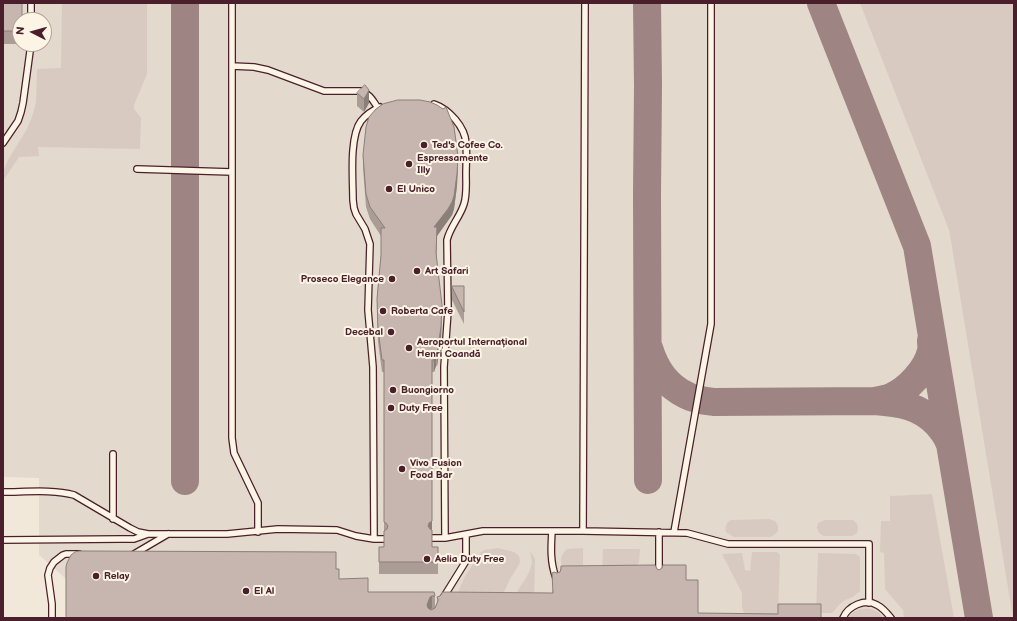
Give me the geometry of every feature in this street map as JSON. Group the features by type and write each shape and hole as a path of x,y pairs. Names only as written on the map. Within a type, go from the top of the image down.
{"lane":[{"path":"232,3 232,438 234,452 258,503 258,532"},
{"path":"583,531 585,3"},
{"path":"674,532 711,324 711,3"},
{"path":"3,143 18,121 24,103 30,52"},
{"path":"232,66 254,67 268,70 324,91 366,92 381,106 372,111 361,121 355,131 353,144 354,208 365,229 370,244 368,310 373,367 374,539"},
{"path":"429,103 436,105 456,120 463,131 466,141 465,202 448,234 447,240 448,311 444,367 445,538"},
{"path":"137,169 232,172"},
{"path":"113,454 113,518"},
{"path":"3,492 66,493 74,495 130,528 138,532 148,534 227,534 278,529 336,530 356,536 384,539"},
{"path":"432,538 445,538 491,531 674,532 687,533 728,544 868,544 869,603"},
{"path":"552,531 552,570 557,581"},
{"path":"659,532 659,578"},
{"path":"3,540 121,540 134,539 148,534"},
{"path":"127,554 135,554 168,534"},
{"path":"438,605 466,561 466,535"},
{"path":"52,618 52,604 48,575 50,568 57,559 66,554 82,554"},
{"path":"843,618 853,606 864,602 876,604 891,618"}],"shaded area":[{"path":"3,3 1014,3 1014,618 66,618 66,579 39,555 39,478 3,477"},
{"path":"62,3 147,3 147,74 134,105 134,109 141,118 140,149 38,147 39,156 19,157 3,181 3,172 8,160 27,129 33,114 36,102 37,69 61,68"},
{"path":"860,3 1014,3 1014,618 949,230"},
{"path":"932,494 954,618 904,618 903,610 885,589 884,553 880,552 881,521 890,521 890,496"},
{"path":"769,519 775,521 778,526 778,531 770,537 734,537 726,532 726,525 731,520"},
{"path":"825,520 853,520 858,526 857,533 852,536 824,536 819,533 817,528 818,523"},
{"path":"498,548 514,552 519,556 520,562 503,594 457,595 464,578 481,552 484,550"},
{"path":"583,548 583,571 563,567 561,558 567,549"},
{"path":"603,549 640,549 639,562 635,568 602,572"},
{"path":"530,551 535,559 534,602 516,602 518,590 526,578 532,563"},
{"path":"752,552 777,552 780,555 778,616 747,616 743,611 742,593 722,554 742,553 745,570 750,571"},
{"path":"818,553 856,554 860,557 860,591 853,597 845,600 832,613 816,613"},
{"path":"862,609 874,610 883,618 848,618 854,612"}],"building":[{"path":"3,3 22,3 22,12 12,12 12,31 3,31"},
{"path":"365,85 369,90 364,99 357,93"},
{"path":"398,100 420,100 430,102 443,109 446,107 454,127 458,156 457,174 452,202 434,227 437,227 436,253 442,305 441,327 437,353 434,360 432,360 432,521 428,526 432,530 432,547 438,547 438,562 379,562 379,547 384,547 384,531 388,526 384,522 384,360 382,360 378,329 377,299 381,255 381,228 385,228 370,207 366,194 363,155 366,127 369,117 383,104"},
{"path":"464,286 464,312 452,287"},
{"path":"80,551 336,552 336,569 339,569 339,579 368,578 368,592 434,592 435,596 430,597 427,605 431,610 435,608 438,601 437,597 443,592 553,593 552,573 560,572 561,566 655,565 659,570 663,565 686,565 686,580 698,580 698,613 778,614 778,604 821,604 821,618 66,618 66,567 71,555"}],"taxiway":[{"path":"185,3 185,481"},
{"path":"647,3 648,480"},
{"path":"821,3 917,246 979,618"},
{"path":"875,401 889,398 897,394 916,378 929,358 931,341"},
{"path":"649,348 655,363 663,376 673,387 693,398 714,402 875,401 901,404 924,413 937,424 949,442"}],"place":[{"name":"Ted's Cofee Co.","path":"424,145"},
{"name":"Espressamente Illy","path":"409,164"},
{"name":"El Unico","path":"389,189"},
{"name":"Art Safari","path":"417,271"},
{"name":"Proseco Elegance","path":"392,279"},
{"name":"Roberta Cafe","path":"383,311"},
{"name":"Decebal","path":"391,332"},
{"name":"Aeroportul Internațional Henri Coandă","path":"409,348"},
{"name":"Buongiorno","path":"393,390"},
{"name":"Duty Free","path":"391,408"},
{"name":"Vivo Fusion Food Bar","path":"402,469"},
{"name":"Aelia Duty Free","path":"427,559"},
{"name":"Relay","path":"96,576"},
{"name":"El Al","path":"246,591"}]}
